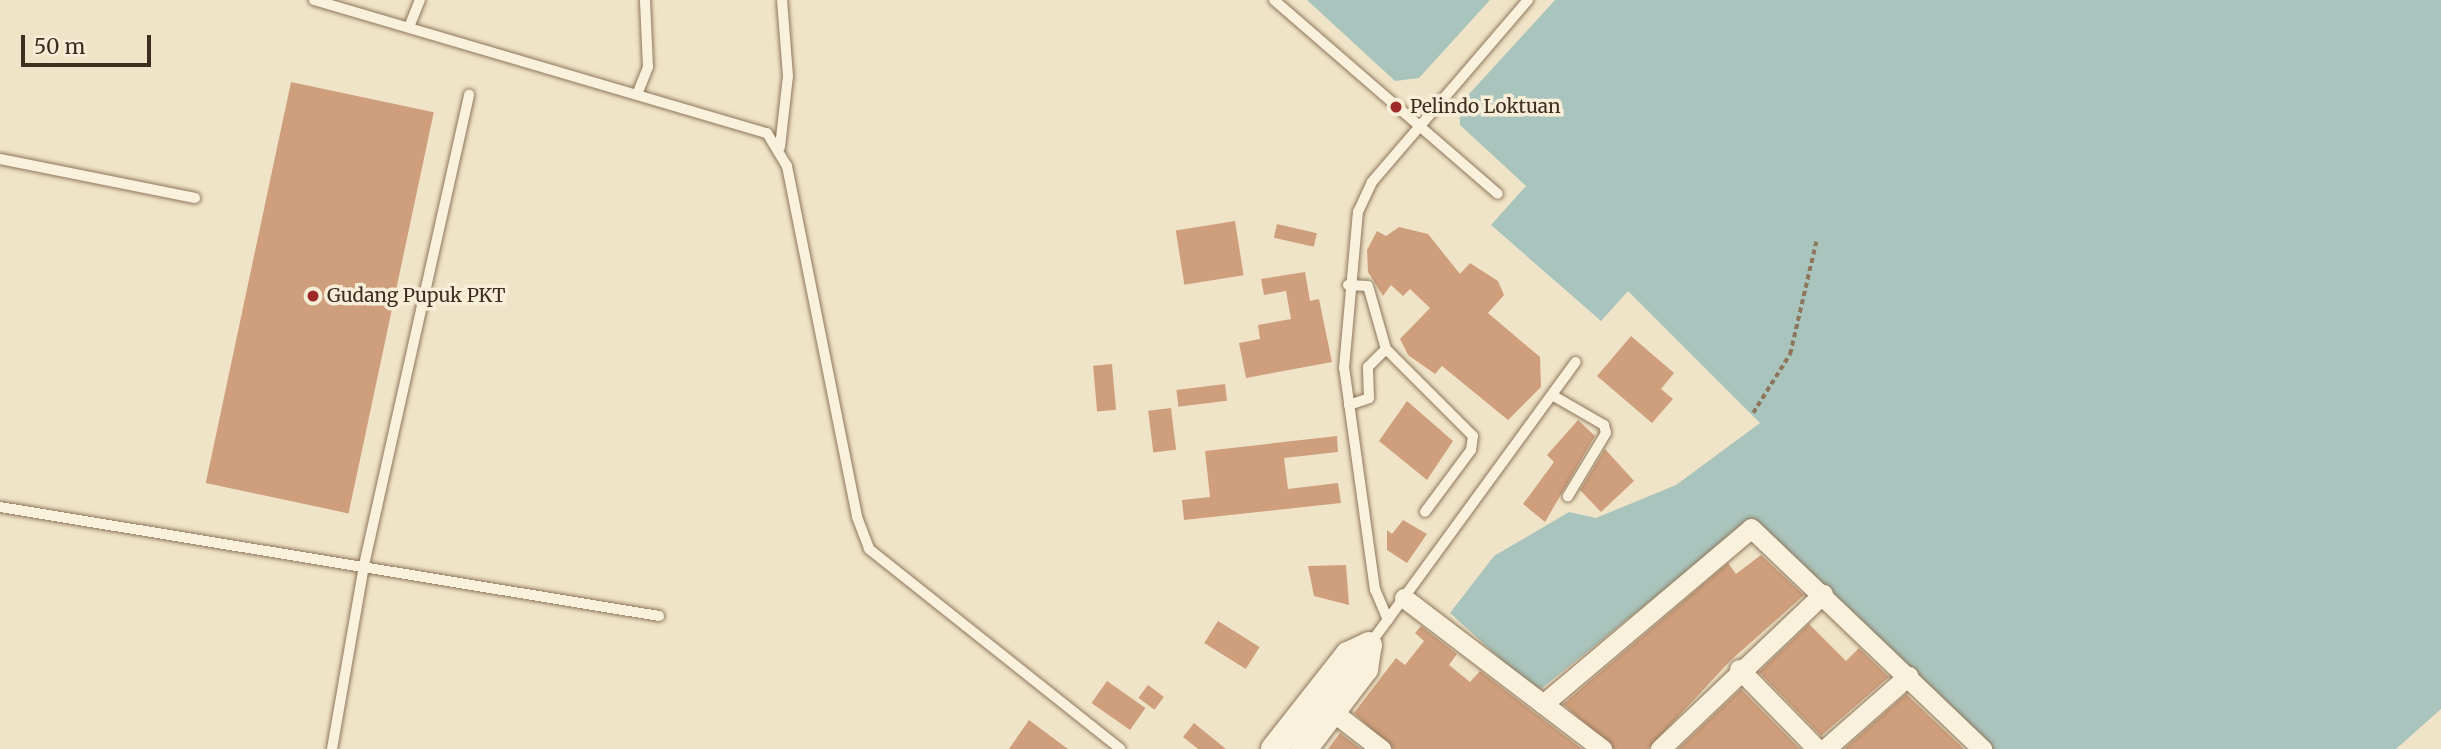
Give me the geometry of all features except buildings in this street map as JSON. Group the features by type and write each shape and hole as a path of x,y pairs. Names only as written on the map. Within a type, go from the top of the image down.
{"street":[{"path":"1543,704 1747,529 1761,531 1976,747"},
{"path":"1661,749 1739,669 1823,594"},
{"path":"1404,598 1602,749"},
{"path":"1304,749 1333,712 1361,656"},
{"path":"1274,749 1361,656"},
{"path":"1739,669 1817,749"},
{"path":"1825,749 1908,676"},
{"path":"1333,712 1381,749"}],"lane":[{"path":"314,0 746,122 780,147"},
{"path":"409,27 420,0"},
{"path":"638,92 648,67 645,0"},
{"path":"782,0 788,76 780,147 857,517 869,548 1120,749"},
{"path":"1274,0 1498,194"},
{"path":"1388,620 1375,590 1349,405 1348,285 1358,212 1372,182 1528,0"},
{"path":"332,749 364,565 469,94"},
{"path":"0,159 195,198"},
{"path":"1348,285 1368,286 1386,349 1473,436 1471,450 1425,512"},
{"path":"1349,405 1369,398 1368,367 1386,349"},
{"path":"1361,656 1576,362"},
{"path":"1552,395 1604,425 1605,433 1568,496"},
{"path":"0,507 364,565 659,616"}],"path":[{"path":"1753,413 1790,354 1816,242"}],"water":[{"path":"1307,0 1490,0 1419,78 1395,81"},
{"path":"1555,0 2441,0 2441,709 2396,749 1990,749 1746,524 1537,692 1450,613 1494,556 1569,512 1596,518 1676,485 1760,423 1628,291 1601,321 1491,225 1526,186 1460,125 1459,105"}],"place":[{"name":"Pelindo Loktuan","path":"1396,107"},
{"name":"Gudang Pupuk PKT","path":"313,296"}]}
